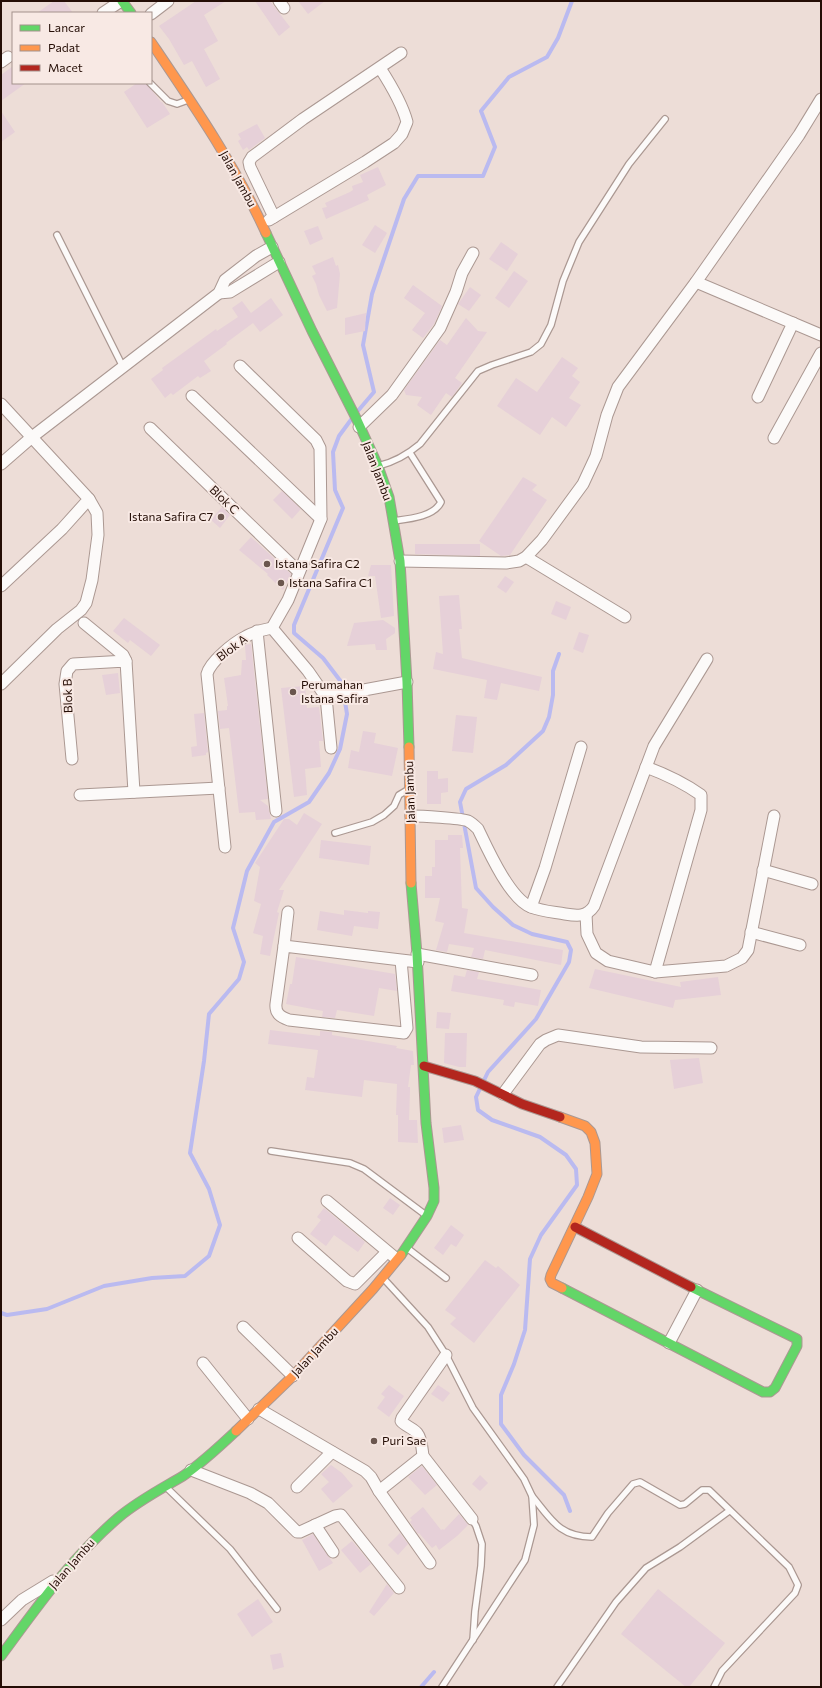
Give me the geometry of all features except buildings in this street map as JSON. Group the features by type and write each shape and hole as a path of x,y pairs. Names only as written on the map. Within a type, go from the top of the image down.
{"street":[{"path":"105,12 122,1 130,12"},
{"path":"152,13 168,1"},
{"name":"Jalan Jambu","path":"1,1656 58,1578 94,1539 109,1525 143,1500 191,1470 214,1452 293,1376 398,1260 427,1216 434,1201 434,1188 426,1123 424,1066 410,875 411,816 407,682 400,561 389,497 378,466 352,409 312,331 249,196 190,99 157,54 152,44"},
{"path":"274,217 250,166 249,162 252,157 303,119 401,53"},
{"path":"263,225 365,162 394,143 402,134 407,122 404,110 380,68"},
{"path":"400,561 484,561 498,564 519,561 542,540 583,484 596,456 607,415 618,387 696,282 799,135 821,99"},
{"path":"1,464 32,437 219,293 225,280 256,256 272,247"},
{"path":"358,423 392,395 440,328 456,292 462,273 473,253"},
{"path":"219,293 230,292 279,262"},
{"path":"696,282 821,335"},
{"path":"758,397 793,323"},
{"path":"774,438 821,353"},
{"path":"240,366 316,440 320,448 321,519 288,600 272,628 257,631"},
{"path":"192,396 321,519"},
{"path":"1,404 89,499 97,514 98,535 90,593 86,603 81,610 57,629 1,684"},
{"name":"Blok C","path":"150,428 299,572"},
{"path":"1,586 62,528 89,499"},
{"path":"526,556 625,617"},
{"path":"84,623 123,655 126,661 134,792"},
{"path":"272,628 330,696 331,748"},
{"name":"Blok A","path":"225,847 207,674 209,668 244,637 257,631 276,810"},
{"path":"411,816 467,820 478,829 508,885 517,897 531,907 576,916 586,914 592,910 594,906 654,746 707,659"},
{"name":"Blok B","path":"72,759 65,684 69,667 73,664 126,661"},
{"path":"330,696 407,682"},
{"path":"531,907 545,868 581,747"},
{"path":"646,767 662,773 694,791 700,795 701,801 701,810 655,972"},
{"path":"80,796 219,788"},
{"path":"586,914 587,934 596,953 608,961 655,972 726,966 742,958 748,950 774,816"},
{"path":"763,870 812,884"},
{"path":"288,912 276,1004 279,1016 289,1020 399,1034 404,1033 407,1028 402,960"},
{"path":"752,932 800,945"},
{"path":"284,946 402,960 417,958 532,975"},
{"path":"503,1094 540,1044 558,1035 641,1048 711,1048"},
{"path":"424,1066 475,1081 522,1104 585,1126 591,1132 596,1151 597,1174 575,1227 551,1275 551,1282 763,1392 770,1392 776,1388 797,1346 797,1340 793,1336 697,1290 575,1227"},
{"path":"327,1201 398,1260"},
{"path":"298,1238 347,1281 355,1284 387,1252"},
{"path":"669,1343 697,1290"},
{"path":"243,1327 293,1376"},
{"path":"446,1355 432,1372 401,1421 417,1433 420,1438 423,1456 472,1519"},
{"path":"203,1364 248,1419"},
{"path":"259,1409 365,1471 371,1477 379,1491 430,1563"},
{"path":"298,1487 332,1452"},
{"path":"379,1491 423,1456"},
{"path":"191,1470 250,1493 268,1503 297,1532 335,1516 341,1515 399,1588"},
{"path":"315,1525 333,1552"},
{"path":"1,1620 22,1600 58,1578"}],"lane":[{"path":"151,84 168,101 177,104 190,99"},
{"path":"378,466 393,463 410,453 420,444 478,371 532,352 541,344 551,324 563,281 579,242 629,164 665,119"},
{"path":"57,235 123,367"},
{"path":"393,521 432,512 439,508 441,502 410,453"},
{"path":"335,833 372,822 384,816 394,806 399,795 410,788"},
{"path":"271,1151 350,1163 364,1170 427,1216"},
{"path":"406,1247 446,1278"},
{"path":"383,1278 428,1326 446,1355 472,1408 524,1479 532,1496 559,1529 578,1537 592,1538 608,1512 636,1482 640,1482 680,1505 685,1504 702,1490 709,1490 789,1567 798,1585 795,1593 722,1671 714,1687"},
{"path":"165,1486 230,1549 277,1610"},
{"path":"442,1687 525,1560 534,1525 532,1496"},
{"path":"557,1687 616,1602 646,1568 680,1547 730,1511"},
{"path":"472,1519 482,1544 482,1566 475,1612 473,1641"}],"waterway":[{"path":"357,412 374,392 363,345 372,294 404,199 418,176 483,176 495,147 481,111 509,77 547,57 558,38 572,1"},
{"path":"1,1313 7,1315 47,1309 104,1286 152,1278 185,1276 209,1256 220,1225 209,1189 190,1153 204,1061 209,1014 239,979 244,962 233,928 247,871 274,822 309,802 329,773 340,749 347,714 342,683 323,658 294,633 294,625 343,508 335,490 333,452 339,436 353,417"},
{"path":"559,654 553,671 553,695 549,717 543,731 506,765 466,789 460,802 476,888 493,907 513,925 532,934 567,942 571,950 569,962 536,1019 488,1072 476,1097 478,1110 492,1120 540,1137 566,1155 576,1169 577,1185 541,1235 530,1259 525,1330 514,1364 501,1395 501,1424 524,1455 564,1495 570,1511"},
{"path":"421,1687 434,1672"}],"traffic: fast":[{"path":"122,1 130,12"},
{"path":"266,233 312,331 357,420 378,466 389,497 400,561 409,747"},
{"path":"401,1255 427,1216 434,1201 434,1188 426,1123 417,954 411,883"},
{"path":"562,1288 763,1392 770,1392 775,1388 797,1346 797,1339 691,1287"},
{"path":"1,1656 56,1583 70,1566 102,1533 119,1517 134,1506 190,1471 236,1431"}],"traffic: slow":[{"path":"152,43 198,112 227,159 266,233"},
{"path":"409,747 411,883"},
{"path":"560,1117 585,1126 591,1132 595,1143 597,1174 588,1197 551,1275 550,1279 552,1283 562,1288"},
{"path":"236,1431 293,1376 373,1289 401,1255"}],"traffic: jam":[{"path":"424,1066 475,1081 522,1104 560,1117"},
{"path":"575,1227 691,1287"}],"place":[{"name":"Istana Safira C7","path":"221,517"},
{"name":"Istana Safira C2","path":"267,564"},
{"name":"Istana Safira C1","path":"281,583"},
{"name":"Perumahan Istana Safira","path":"293,692"},
{"name":"Puri Sae","path":"374,1441"}]}
